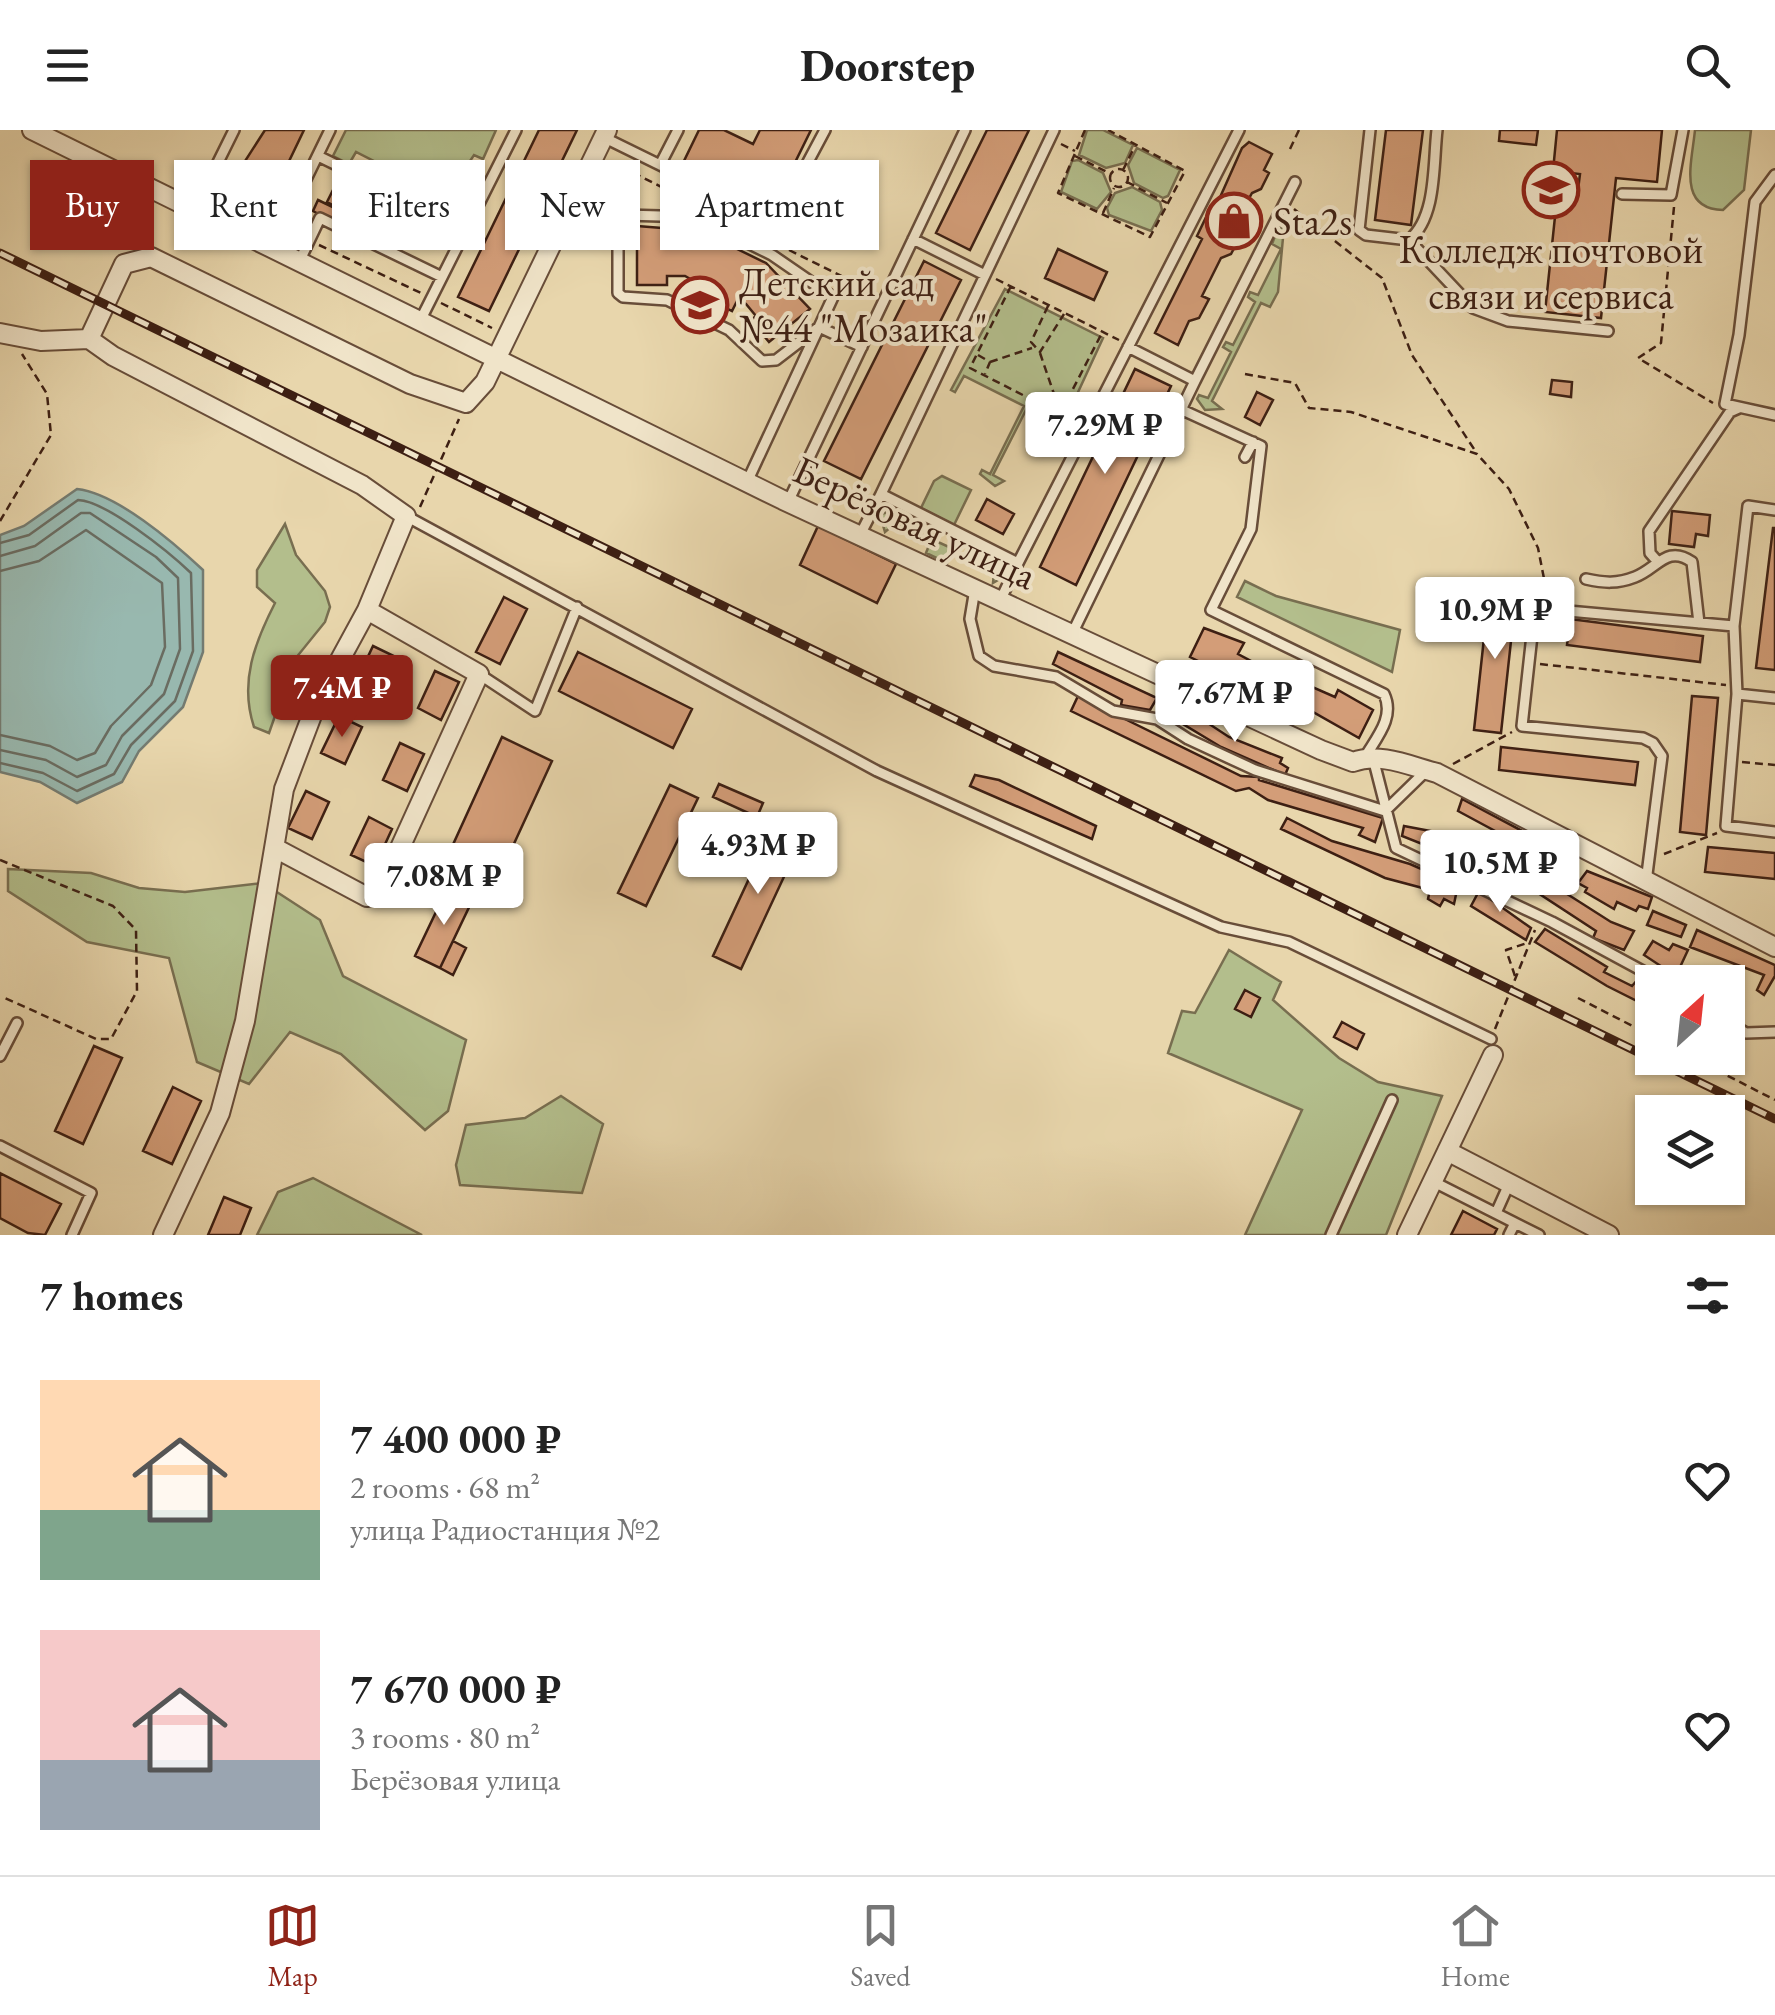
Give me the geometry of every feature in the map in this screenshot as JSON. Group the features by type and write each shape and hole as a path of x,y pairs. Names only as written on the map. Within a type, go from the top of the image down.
{"street":[{"name":"Берёзовая улица","path":"40,132 174,199"},
{"path":"89,339 124,264 151,257 452,402 466,404 475,398 605,134"},
{"name":"Берёзовая улица","path":"279,250 788,502 1000,601 1321,750 1353,762 1369,758 1432,772 1775,946"},
{"path":"5,334 67,342 89,339 113,356 413,510 367,610 318,702 284,789 244,1020 220,1113 162,1235"},
{"path":"275,848 366,897 379,894 479,674 367,610"},
{"path":"1407,1235 1492,1047"},
{"path":"1447,1151 1609,1235"}],"lane":[{"path":"219,160 234,130"},
{"path":"312,168 330,130"},
{"path":"485,191 516,130"},
{"path":"663,160 678,130"},
{"path":"809,160 825,130"},
{"path":"788,502 965,130"},
{"path":"1000,601 1239,130"},
{"path":"1370,130 1359,230 1366,235 1409,240 1473,308 1508,321 1608,331"},
{"path":"1409,240 1421,230 1426,216 1437,130"},
{"path":"1622,194 1660,198 1676,190 1683,130"},
{"path":"605,134 660,165"},
{"path":"860,535 1054,135"},
{"path":"318,156 332,163"},
{"path":"1775,176 1755,202 1739,335 1726,404 1775,415"},
{"path":"1072,634 1295,182"},
{"path":"747,482 833,297 772,255 695,217 625,215 621,221 618,293 623,297 667,300 729,330 762,360 776,360 819,327"},
{"path":"312,236 320,218 442,277"},
{"path":"913,239 986,274"},
{"path":"300,260 305,250"},
{"path":"421,320 455,250"},
{"path":"819,327 862,347"},
{"path":"1129,346 1196,380"},
{"path":"1658,562 1650,553 1649,530 1730,412 1742,407"},
{"path":"1180,409 1261,446 1251,530 1211,610 1384,694 1390,706 1388,716 1369,758 1385,811"},
{"path":"1245,457 1252,442"},
{"path":"881,494 1018,563"},
{"path":"1775,510 1748,506 1734,626 1737,690 1726,826 1775,832"},
{"path":"413,510 577,606 876,771 1222,927 1289,942 1492,1047"},
{"path":"1586,579 1610,584 1639,576 1665,556 1684,556 1692,562 1700,623"},
{"path":"975,589 970,619 979,656 994,666 1056,677 1113,711 1158,720 1255,770 1385,811 1392,818 1390,837 1396,848 1534,913 1635,967"},
{"path":"479,674 535,711 577,606"},
{"path":"1646,882 1662,756 1653,742 1522,726 1535,608 1734,626"},
{"path":"1737,690 1775,698"},
{"path":"1385,811 1432,772"},
{"path":"0,1056 17,1024"},
{"path":"1745,1031 1775,1032"},
{"path":"1331,1235 1392,1100"},
{"path":"0,1146 91,1192 72,1235"},
{"path":"1432,1182 1539,1235"},
{"path":"1496,1213 1509,1184"},
{"path":"1509,1235 1515,1223"}],"path":[{"path":"1086,130 1058,193 1150,237 1183,168 1108,130"},
{"path":"1290,149 1300,130"},
{"path":"1054,135 1074,153 1111,174 1115,186 1102,214"},
{"path":"1136,144 1123,170 1127,182 1168,204"},
{"path":"1111,174 1123,170"},
{"path":"1115,186 1127,182"},
{"path":"1676,190 1661,343 1638,358 1710,402 1726,404"},
{"path":"1292,208 1313,220 1341,249 1382,278 1412,354 1476,454 1509,489 1538,548 1550,610"},
{"path":"312,241 508,333"},
{"path":"986,274 1129,346"},
{"path":"1012,286 970,368 1060,414 1102,331"},
{"path":"1032,348 1049,305"},
{"path":"1040,352 1065,313"},
{"path":"0,521 50,435 47,394 5,334"},
{"path":"984,375 990,362 1032,348 1040,352 1054,394 1067,402"},
{"path":"977,354 990,362"},
{"path":"1245,374 1295,383 1309,408 1351,412 1476,454"},
{"path":"1048,408 1054,394"},
{"path":"413,510 444,459 461,414"},
{"path":"1529,662 1737,690"},
{"path":"1432,772 1522,726"},
{"path":"1732,760 1775,765"},
{"path":"1649,859 1709,838 1726,826"},
{"path":"1492,1047 1537,926 1528,897 1549,832"},
{"path":"0,860 113,906 136,930 138,992 111,1039 96,1039 5,998"},
{"path":"1516,977 1506,950 1530,943"},
{"path":"1578,998 1635,1027"},
{"path":"1726,1075 1775,1100"}],"green space":[{"path":"346,130 496,130 483,159 474,155 471,160 372,160 356,152 351,160 333,156"},
{"path":"1087,130 1103,130 1133,145 1125,163 1106,168 1079,155"},
{"path":"1695,130 1751,130 1744,190 1723,210 1708,208 1693,193 1690,169"},
{"path":"1137,148 1180,170 1168,196 1163,198 1134,183 1128,165"},
{"path":"1078,160 1103,173 1111,192 1097,209 1061,192 1072,161"},
{"path":"1132,187 1160,202 1162,210 1151,231 1109,215 1107,208 1115,193"},
{"path":"1284,227 1278,292 1270,307 1261,303 1212,401 1222,409 1205,410 1197,399 1199,395 1208,398 1231,352 1223,347 1226,342 1233,345 1255,302 1248,297 1250,292 1258,295 1281,249 1272,244 1278,228"},
{"path":"1005,289 1103,338 1055,442 1060,425 1027,408 993,475 1004,481 995,486 980,474 982,470 990,474 1024,406 964,376 955,392 951,390"},
{"path":"942,476 971,490 954,525 921,508 934,481"},
{"path":"899,510 894,522 951,548 958,540 955,551 995,570 1002,561 1003,577 993,583 994,573 952,553 947,563 926,553 930,543 893,525 885,532 880,515"},
{"path":"285,524 296,555 325,591 330,607 325,622 295,659 269,733 254,727 248,694 251,663 275,603 257,587 257,570"},
{"path":"1245,581 1276,596 1400,630 1392,672 1237,597"},
{"path":"8,869 91,873 139,888 185,892 263,883 320,920 343,976 466,1040 448,1111 425,1130 341,1054 290,1032 249,1084 197,1062 169,958 87,942 8,891"},
{"path":"1229,950 1281,982 1273,1000 1339,1058 1378,1082 1442,1096 1386,1235 1245,1235 1302,1110 1168,1053 1182,1011 1195,1013"},
{"path":"561,1096 603,1124 582,1193 460,1185 456,1165 466,1125 525,1118"},
{"path":"313,1178 422,1235 257,1235 278,1192"}],"water":[{"path":"77,489 126,509 203,570 203,652 183,707 139,751 122,782 77,803 40,782 0,772 0,535 24,526"}],"building":[{"path":"265,130 304,130 290,160 246,160"},
{"path":"539,130 577,130 562,160 524,160"},
{"path":"699,130 724,130 753,144 760,130 811,130 796,160 684,160"},
{"path":"987,130 1029,130 970,250 936,233"},
{"path":"1386,130 1423,130 1411,225 1375,220"},
{"path":"1500,130 1538,130 1536,145 1499,141"},
{"path":"1557,130 1662,130 1657,182 1616,178 1601,318 1545,312 1558,188 1578,190 1580,174 1553,171"},
{"path":"1249,142 1272,154 1264,170 1269,173 1261,189 1252,193 1231,232 1240,237 1231,254 1221,258 1202,296 1209,299 1199,318 1189,321 1178,345 1155,333 1202,239 1197,236 1209,211 1213,213 1242,148"},
{"path":"318,200 332,207 332,221 313,211"},
{"path":"505,200 505,250 519,250 489,311 458,297 481,250 485,250 485,241"},
{"path":"640,226 660,228 660,250 739,250 766,263 810,309 769,342 751,320 756,316 746,304 738,299 732,311 688,289 692,280 685,276 667,276 667,285 637,285"},
{"path":"1058,249 1107,272 1094,300 1045,278"},
{"path":"924,261 961,280 861,479 824,461"},
{"path":"1135,369 1171,386 1076,585 1040,567"},
{"path":"1552,380 1572,382 1571,397 1550,394"},
{"path":"1257,392 1273,400 1260,425 1245,417"},
{"path":"987,499 1014,514 1003,534 976,520"},
{"path":"1672,511 1710,515 1708,536 1696,534 1694,547 1669,544"},
{"path":"818,526 896,564 877,603 800,565"},
{"path":"1775,528 1775,670 1756,668"},
{"path":"1489,592 1516,595 1501,733 1474,730"},
{"path":"504,597 527,609 500,664 476,652"},
{"path":"1570,619 1703,636 1700,662 1567,645"},
{"path":"1204,628 1244,643 1238,654 1255,663 1277,670 1280,662 1300,672 1296,680 1335,697 1338,690 1373,710 1359,738 1304,707 1287,700 1285,703 1247,680 1245,684 1190,657"},
{"path":"373,646 396,657 379,695 355,684"},
{"path":"578,652 692,709 673,748 559,691"},
{"path":"1058,652 1157,698 1150,710 1121,705 1122,700 1053,664"},
{"path":"435,671 459,682 441,720 418,708"},
{"path":"1078,696 1241,776 1259,777 1383,818 1375,842 1359,835 1363,828 1268,800 1249,788 1236,791 1071,711"},
{"path":"1692,696 1718,698 1706,835 1680,832"},
{"path":"1191,712 1229,737 1282,758 1280,763 1288,768 1285,775 1221,747 1183,724"},
{"path":"339,716 362,727 345,764 321,753"},
{"path":"502,737 552,761 496,883 446,860"},
{"path":"400,743 424,754 407,791 383,780"},
{"path":"1501,747 1638,762 1635,785 1499,770"},
{"path":"975,775 999,780 1096,826 1092,839 970,786"},
{"path":"719,784 763,803 757,817 713,797"},
{"path":"670,785 698,798 646,906 618,893"},
{"path":"306,791 329,802 312,839 288,828"},
{"path":"1462,799 1541,841 1534,852 1458,811"},
{"path":"369,817 392,829 375,866 351,855"},
{"path":"1287,818 1332,841 1410,864 1458,885 1454,904 1444,899 1440,906 1428,899 1430,890 1385,878 1281,829"},
{"path":"774,825 802,838 741,969 713,956"},
{"path":"1404,826 1446,834 1506,871 1513,882 1505,893 1439,855 1440,851 1402,836"},
{"path":"1554,846 1571,857 1562,871 1545,861"},
{"path":"1708,847 1775,853 1775,879 1705,872"},
{"path":"1587,871 1652,897 1648,909 1639,906 1636,911 1617,902 1614,909 1585,892 1587,888 1578,883"},
{"path":"1542,878 1611,922 1634,931 1624,950 1593,938 1596,931 1535,891"},
{"path":"447,889 472,901 440,968 415,956"},
{"path":"1479,891 1531,928 1526,940 1471,906"},
{"path":"1653,911 1686,925 1681,937 1647,925"},
{"path":"1545,929 1607,967 1604,972 1632,986 1635,983 1635,1000 1607,986 1535,942"},
{"path":"1697,930 1775,965 1775,976 1764,995 1757,990 1764,975 1690,947"},
{"path":"453,941 466,948 453,975 440,968"},
{"path":"1653,941 1669,950 1673,944 1688,950 1681,965 1659,965 1644,955"},
{"path":"1245,990 1260,998 1251,1017 1235,1009"},
{"path":"1342,1022 1364,1034 1357,1049 1334,1037"},
{"path":"94,1046 122,1058 83,1144 55,1131"},
{"path":"173,1087 201,1101 172,1164 143,1151"},
{"path":"0,1173 61,1204 45,1235 28,1233 0,1218"},
{"path":"224,1197 251,1208 240,1235 208,1235"},
{"path":"1463,1211 1497,1229 1494,1235 1451,1235"}],"railway":[{"path":"0,253 1775,1119"}],"place":[{"name":"Колледж почтовой связи и сервиса","path":"1551,190"},
{"name":"Sta2s","path":"1234,221"},
{"name":"Детский сад №44 \"Мозаика\"","path":"700,305"}]}
